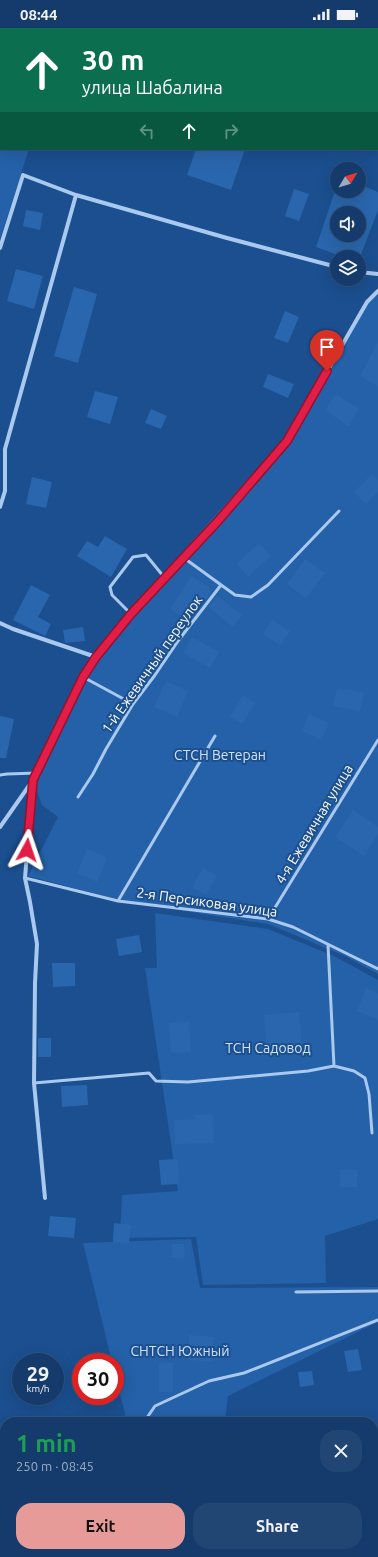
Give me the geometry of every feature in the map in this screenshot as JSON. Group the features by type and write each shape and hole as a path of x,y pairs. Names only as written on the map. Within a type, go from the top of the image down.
{"street":[{"path":"0,248 23,174 76,195 227,238 330,265"},
{"path":"0,507 5,491 5,449 76,195"},
{"path":"366,273 378,274"},
{"path":"0,827 37,773 83,677 96,657 131,614 218,521 287,441 367,302 378,291"},
{"path":"0,622 13,629 96,657"},
{"path":"33,780 25,878 37,944 34,983 34,1083 44,1198"}],"lane":[{"path":"184,558 235,595 251,597 268,585 339,511"},
{"path":"131,614 112,595 110,587 133,557 146,555 164,577"},
{"name":"1-й Ежевичный переулок","path":"78,797 93,774 133,704 156,675 178,641 221,585"},
{"path":"83,677 133,704"},
{"path":"118,901 215,736"},
{"name":"4-я Ежевичная улица","path":"268,919 378,740"},
{"path":"0,775 37,773"},
{"name":"2-я Персиковая улица","path":"25,878 118,901 268,919 293,927 378,969"},
{"path":"328,945 334,1066"},
{"path":"34,1083 149,1073 156,1081 188,1082 308,1071 334,1066 354,1071 365,1078 369,1094 372,1133"},
{"path":"296,1292 378,1291"},
{"path":"147,1417 155,1406 209,1381 244,1373 378,1320"}],"green space":[{"path":"0,150 29,150 0,239"},
{"name":"СТСН Ветеран","path":"378,292 378,974 345,956 268,924 127,902 28,876 58,817 42,805 32,776 95,652 166,570 282,441 354,329 366,306"},
{"name":"ТСН Садовод","path":"155,913 268,929 334,956 378,980 378,1219 325,1236 326,1283 203,1285 196,1237 120,1238 122,1195 178,1191 145,968 157,968"},
{"name":"СНТСН Южный","path":"191,1239 200,1288 378,1287 378,1322 228,1396 226,1417 126,1417 123,1405 124,1405 124,1353 110,1353 83,1243"}],"building":[{"path":"196,150 245,150 231,190 187,175"},
{"path":"366,187 378,192 378,210 366,241 366,206 330,206 330,242 366,242 363,250 330,250 330,252 316,247 333,198 366,198"},
{"path":"294,189 309,194 299,221 285,216"},
{"path":"26,210 43,213 40,230 23,226"},
{"path":"16,269 43,276 34,309 7,301"},
{"path":"74,287 97,294 78,363 54,356"},
{"path":"285,311 299,317 288,343 274,338"},
{"path":"378,342 378,386 360,376"},
{"path":"268,374 294,384 288,398 263,387"},
{"path":"95,391 118,397 110,424 87,417"},
{"path":"336,394 359,409 348,426 325,410"},
{"path":"151,409 167,416 161,429 145,423"},
{"path":"372,474 378,480 378,492 366,504 354,492"},
{"path":"32,477 52,482 46,508 26,504"},
{"path":"105,536 127,549 111,577 77,556 87,541 98,547"},
{"path":"259,543 271,556 248,577 237,563"},
{"path":"305,559 325,573 306,598 287,584"},
{"path":"191,576 210,588 209,590 212,592 203,603 201,602 189,621 170,609"},
{"path":"31,585 50,595 38,617 51,624 45,636 13,620"},
{"path":"217,596 242,615 233,627 208,607"},
{"path":"272,620 290,631 280,646 263,634"},
{"path":"83,627 85,641 65,643 63,630"},
{"path":"192,637 219,652 210,668 183,653"},
{"path":"166,681 188,691 177,717 154,707"},
{"path":"337,688 364,693 360,711 333,706"},
{"path":"243,695 255,703 242,724 230,717"},
{"path":"309,714 329,723 321,740 302,731"},
{"path":"0,716 14,719 6,758 0,758"},
{"path":"353,810 378,827 378,834 364,856 335,837"},
{"path":"87,849 107,858 97,882 77,873"},
{"path":"203,868 217,875 206,895 192,887"},
{"path":"139,935 142,952 119,956 116,939"},
{"path":"52,963 75,963 75,986 53,987"},
{"path":"366,988 378,993 378,1019 357,1011"},
{"path":"299,1012 302,1046 267,1049 264,1015"},
{"path":"189,1022 191,1052 171,1053 169,1023"},
{"path":"38,1038 51,1038 51,1057 38,1057"},
{"path":"87,1085 88,1105 62,1107 61,1086"},
{"path":"213,1114 214,1143 175,1144 174,1120 195,1119 195,1115"},
{"path":"178,1159 179,1184 161,1185 159,1160"},
{"path":"340,1170 357,1170 357,1187 340,1187"},
{"path":"50,1216 76,1218 74,1238 48,1236"},
{"path":"114,1223 131,1225 129,1243 113,1242"},
{"path":"172,1244 184,1244 185,1258 172,1258"},
{"path":"189,1335 214,1337 212,1362 188,1360"},
{"path":"358,1349 362,1370 348,1372 344,1351"},
{"path":"159,1362 173,1363 173,1392 159,1392"},
{"path":"312,1371 314,1385 300,1387 298,1372"}],"route":[{"path":"27,850 33,780 83,677 96,657 131,614 218,521 287,441 327,371"}]}
